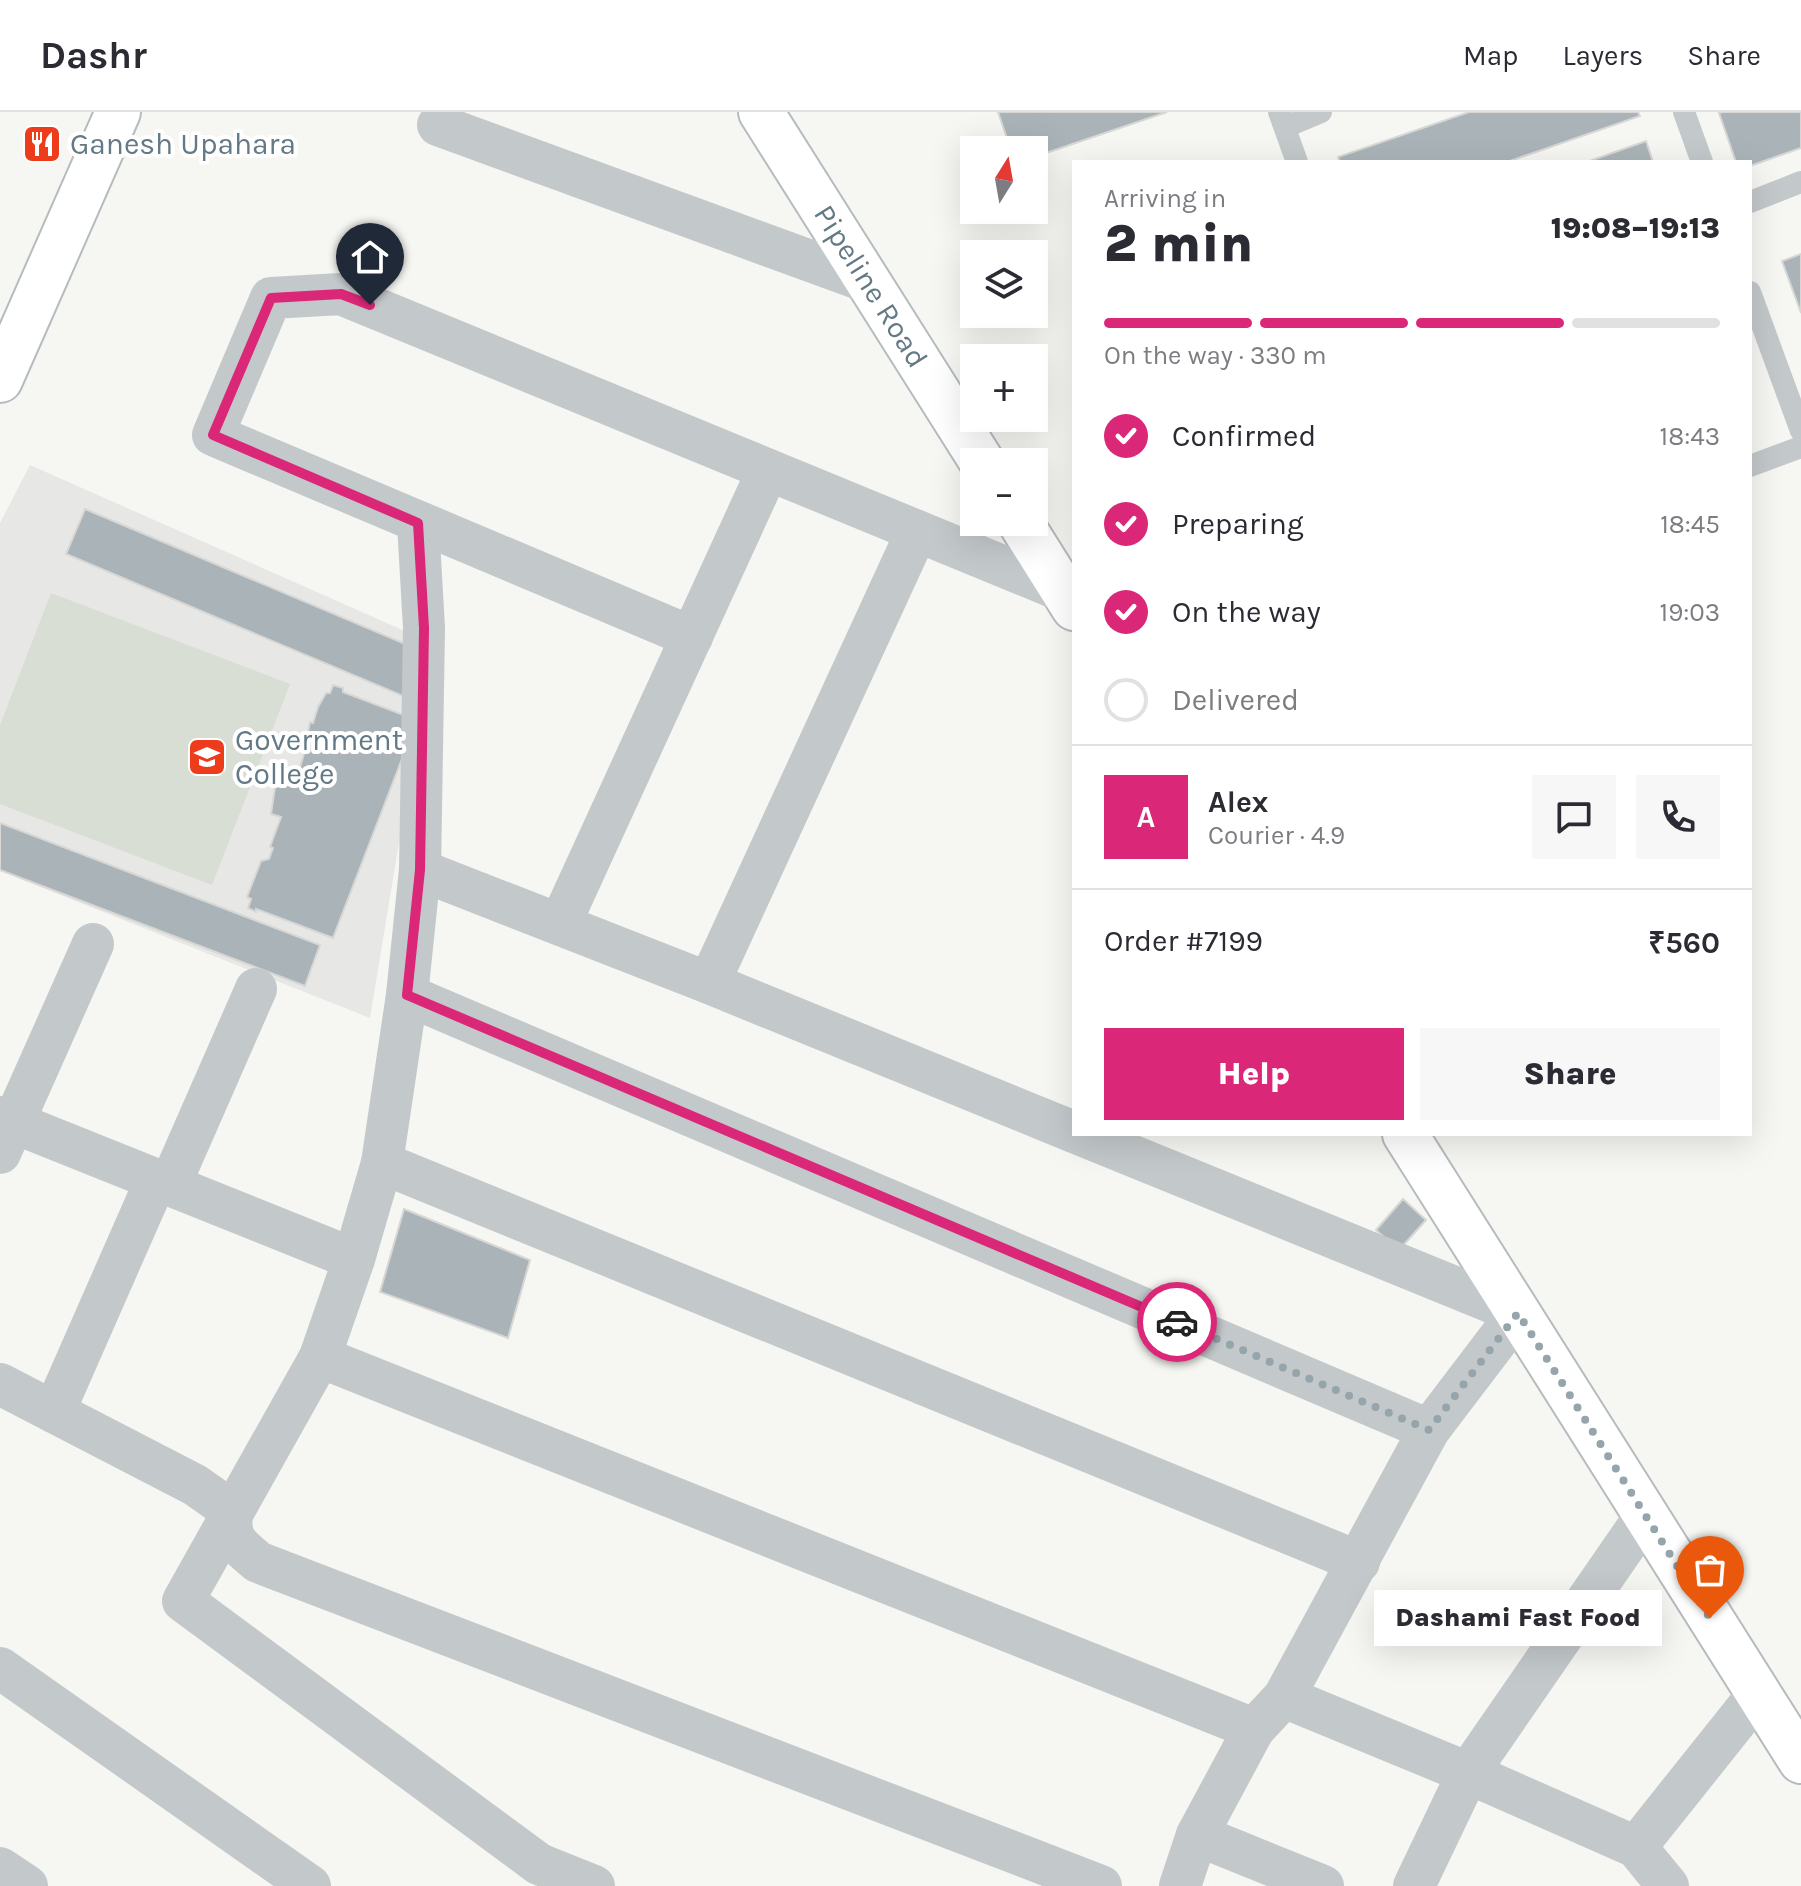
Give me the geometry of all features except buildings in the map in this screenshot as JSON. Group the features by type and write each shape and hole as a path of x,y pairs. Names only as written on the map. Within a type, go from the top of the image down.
{"street":[{"path":"0,380 118,112"},
{"name":"Pipeline Road","path":"761,112 973,448"},
{"path":"438,125 868,282"},
{"path":"692,637 213,435 271,298 341,294 917,531 1068,599"},
{"path":"560,924 768,470"},
{"path":"418,523 424,628 420,870 407,995 382,1163 354,1259 320,1357 183,1601 535,1875 594,1886"},
{"path":"709,983 917,531"},
{"path":"1029,536 1068,599"},
{"path":"420,870 709,983 1072,1131"},
{"path":"93,944 5,1131 163,1182 354,1259"},
{"path":"54,1412 256,989"},
{"path":"407,995 1429,1430"},
{"path":"1084,1136 1518,1313"},
{"path":"1406,1136 1801,1761"},
{"path":"382,1163 1359,1562"},
{"path":"1180,1886 1197,1835 1254,1729 1284,1697 1429,1430 1518,1313"},
{"path":"320,1357 1254,1729"},
{"path":"0,1384 195,1485 232,1511"},
{"path":"232,1511 230,1529 237,1544 258,1562 1101,1886"},
{"path":"1414,1886 1468,1773 1646,1515"},
{"path":"0,1668 310,1886"},
{"path":"1636,1847 1758,1694"},
{"path":"1284,1697 1636,1847 1668,1886"},
{"path":"1197,1835 1323,1886"},
{"path":"0,1868 27,1886"}],"lane":[{"path":"1296,160 1282,119 1321,112"},
{"path":"1684,112 1701,160"},
{"path":"1752,201 1801,182"},
{"path":"1752,297 1801,431"},
{"path":"1752,465 1801,447"}],"shaded area":[{"name":"Government College","path":"30,465 432,643 370,1018 0,871 0,523"},
{"path":"51,593 290,684 212,885 0,804 0,725"}],"way so far":[{"path":"1177,1322 1429,1430 1518,1313 1710,1618"}],"place":[{"name":"Ganesh Upahara","path":"42,144"},
{"name":"Government College","path":"207,757"},
{"name":"Dashami Fast Food","path":"1710,1618"}],"route":[{"path":"370,305 341,294 271,298 213,435 418,523 424,628 420,870 407,995 1177,1322"}]}
